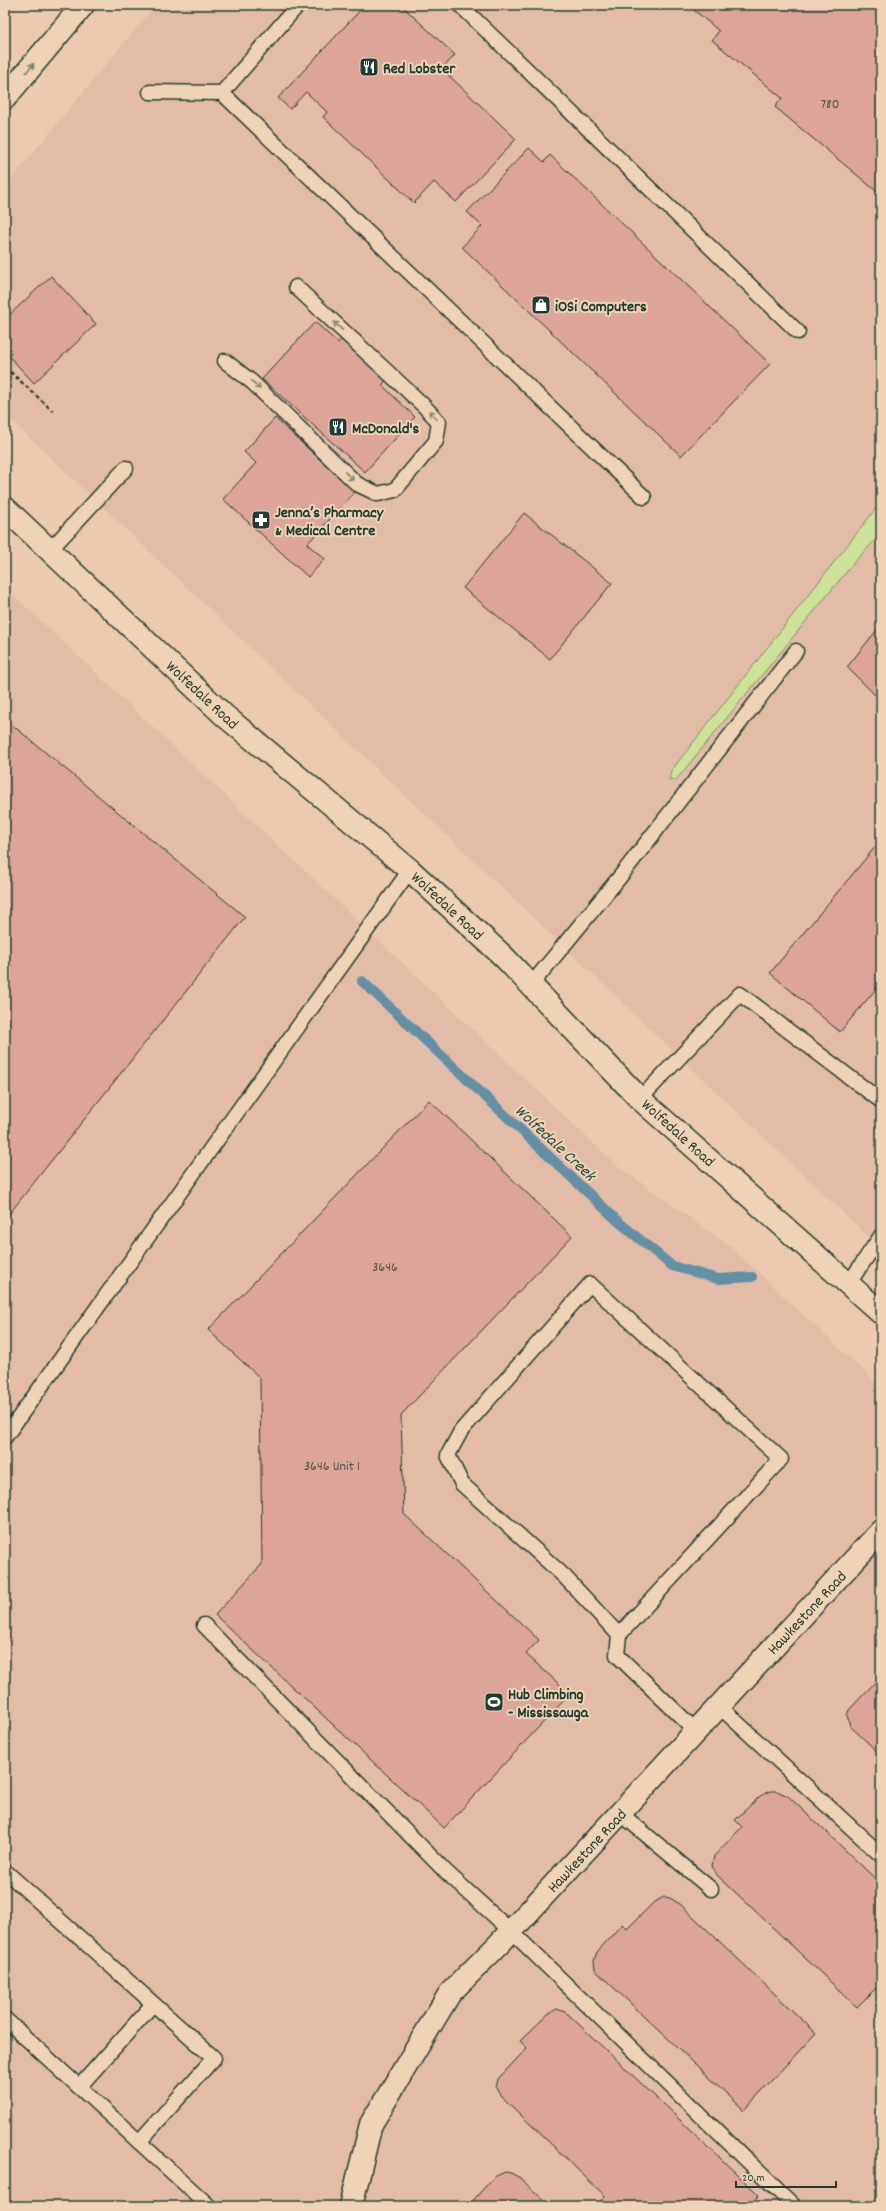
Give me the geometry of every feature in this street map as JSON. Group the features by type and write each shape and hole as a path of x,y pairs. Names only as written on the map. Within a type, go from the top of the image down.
{"street":[{"path":"5,98 82,5"},
{"name":"Wolfedale Road","path":"5,508 225,716 410,870 531,985 640,1098 850,1283 881,1313"},
{"name":"Hawkestone Road","path":"351,2206 371,2124 450,1992 511,1931 881,1531"}],"lane":[{"path":"222,93 298,5"},
{"path":"460,5 798,332"},
{"path":"150,92 222,93 644,498"},
{"path":"225,361 252,382 357,484 378,494 395,490 436,440 439,422 424,405 296,287"},
{"path":"50,550 126,468"},
{"path":"531,985 619,878 796,651"},
{"path":"5,1437 410,870"},
{"path":"640,1098 740,994 881,1101"},
{"path":"850,1283 881,1236"},
{"path":"619,1635 564,1576 462,1484 448,1455 461,1431 590,1284 781,1459 619,1635 617,1656 696,1731"},
{"path":"204,1625 445,1871 511,1931 794,2206"},
{"path":"719,1706 881,1856"},
{"path":"620,1813 711,1889"},
{"path":"5,1871 214,2058 139,2142"},
{"path":"79,2087 153,2004"},
{"path":"5,2019 209,2206"}],"path":[{"path":"5,367 53,411"}],"shaded area":[{"path":"155,5 881,5 881,502 763,653 881,534 881,1249 5,414 5,187"},
{"path":"5,587 614,1163 733,1249 881,1387 881,2206 5,2206"}],"green space":[{"path":"881,502 881,534 857,559 676,780 669,779 671,771"}],"building":[{"path":"365,5 401,5 455,55 442,69 516,139 456,202 434,182 414,203 323,117 327,112 306,92 290,109 278,98"},
{"path":"688,5 881,5 881,195 775,107 782,98 712,40 719,31"},
{"path":"529,148 544,162 550,155 770,364 681,456 462,247 482,226 467,212"},
{"path":"51,276 96,324 34,383 5,352 5,319"},
{"path":"315,322 338,343 345,335 390,376 382,385 415,417 365,472 262,379"},
{"path":"275,418 355,492 307,544 325,559 308,577 223,499 256,463 244,452"},
{"path":"524,513 612,583 550,659 463,588"},
{"path":"881,625 881,701 847,667"},
{"path":"5,719 245,917 5,1219"},
{"path":"881,840 881,983 840,1032 770,973"},
{"path":"429,1100 572,1236 401,1415 404,1514 539,1640 526,1654 570,1694 444,1828 215,1615 262,1564 260,1378 208,1330"},
{"path":"881,1676 881,1755 850,1726 847,1715 849,1710"},
{"path":"771,1791 777,1791 788,1796 881,1884 881,1983 857,2007 717,1875 712,1866 714,1856 742,1827 735,1820 760,1796"},
{"path":"664,1897 670,1898 680,1904 816,2033 744,2110 595,1970 594,1961 597,1952 622,1924 627,1929 654,1902"},
{"path":"557,2009 569,2015 759,2195 748,2206 596,2206 605,2196 500,2095 496,2088 498,2079 527,2048 520,2041 548,2014"},
{"path":"505,2172 511,2173 520,2178 550,2206 458,2206 464,2200 469,2205 494,2177"}],"waterway":[{"name":"Wolfedale Creek","path":"362,981 619,1222 672,1266 718,1279 752,1277"}],"place":[{"name":"Red Lobster","path":"369,67"},
{"name":"iOSi Computers","path":"541,305"},
{"name":"McDonald's","path":"338,427"},
{"name":"Jenna’s Pharmacy & Medical Centre","path":"261,520"},
{"name":"Hub Climbing - Mississauga","path":"494,1702"}]}
